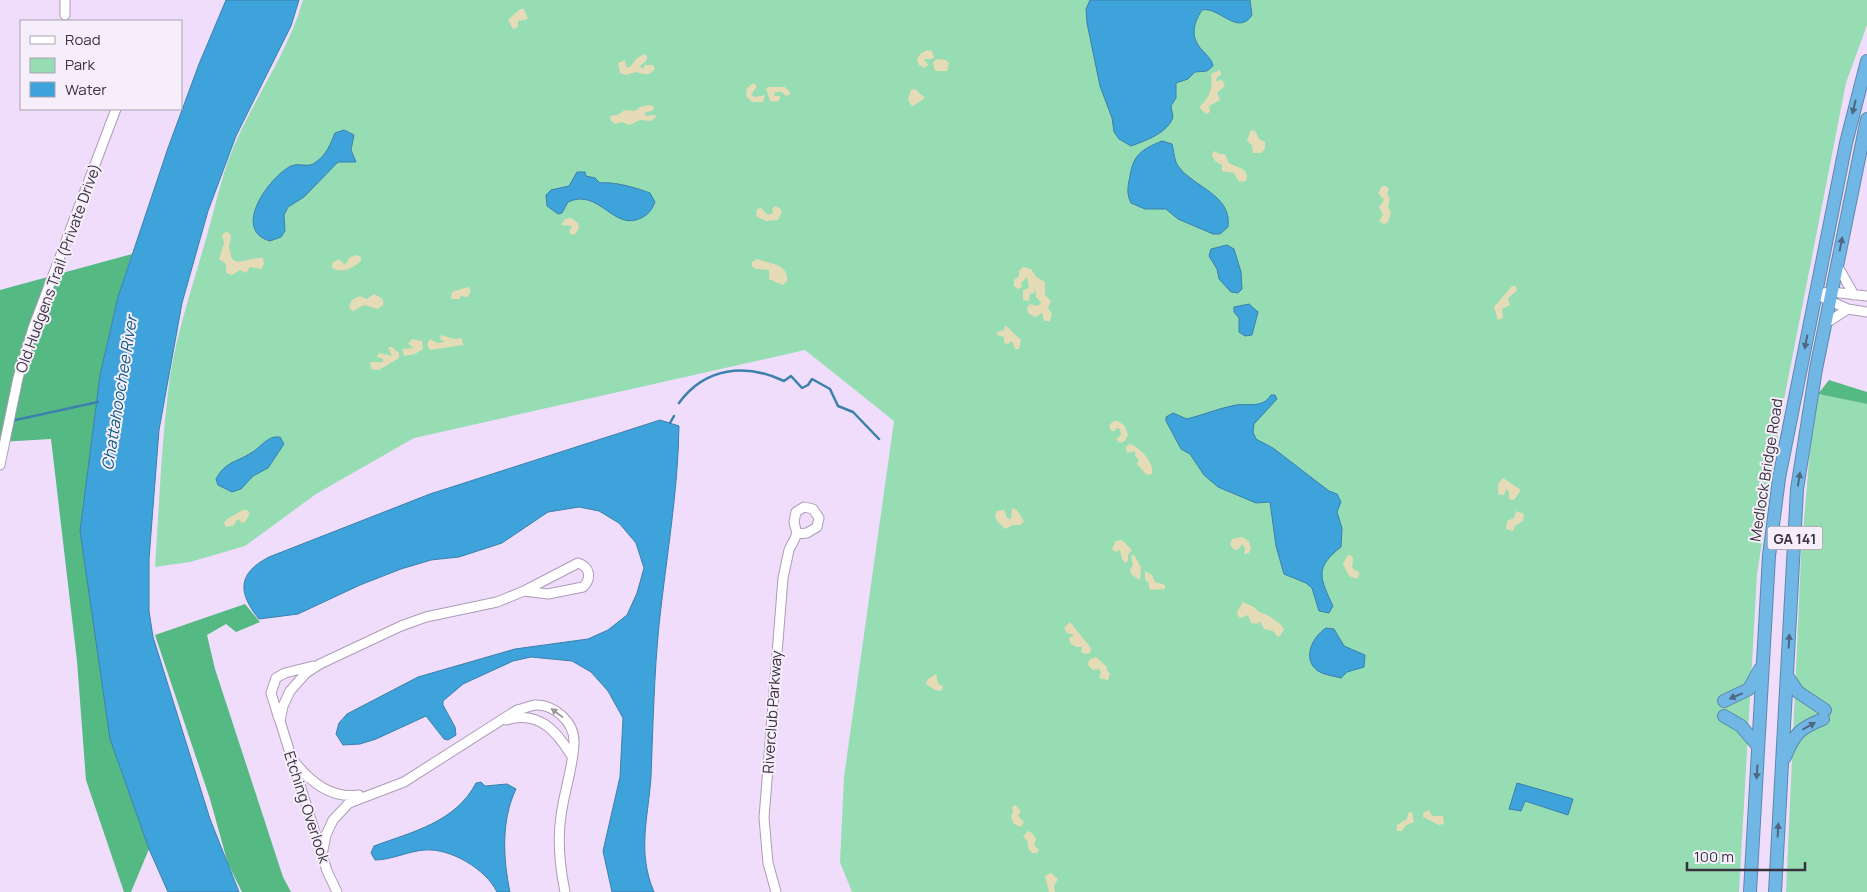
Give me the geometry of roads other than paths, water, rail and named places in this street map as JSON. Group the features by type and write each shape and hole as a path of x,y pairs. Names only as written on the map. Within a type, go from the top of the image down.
{"highway":[{"name":"Medlock Bridge Road","path":"1750,892 1769,556 1779,478 1846,143 1867,60"},
{"name":"GA 141","path":"1775,892 1797,489 1825,324 1867,119"},
{"path":"1724,701 1749,689 1759,673 1763,659"},
{"path":"1782,767 1795,736 1824,714 1798,692 1787,676"},
{"path":"1724,716 1741,726 1758,746"}],"street":[{"path":"65,15 66,0"},
{"name":"Old Hudgens Trail (Private Drive)","path":"0,465 11,410 33,328 116,110"},
{"path":"1837,265 1854,294"},
{"path":"1815,294 1831,297 1854,294 1867,296"},
{"path":"1831,297 1848,309 1867,312"},
{"path":"1825,324 1848,309"},
{"name":"Riverclub Parkway","path":"776,892 768,863 764,818 782,578 789,550 797,534"},
{"name":"Etching Overlook","path":"280,721 283,706 290,691 306,673 320,664 401,626 426,617 497,602 524,591 578,563 584,565 589,571 587,583 576,589 548,594 524,591"},
{"name":"Etching Overlook","path":"320,664 284,673 276,678 272,693 288,750 322,855 337,892"},
{"path":"322,855 326,835 333,820 349,804 404,782 503,721 517,710 536,705 551,708 562,715 570,726 574,740 560,817 560,856 565,892"},
{"path":"503,721 526,717 546,724 559,736 571,756"},
{"path":"288,750 307,777 327,790 350,796 373,793"}],"water":[{"name":"Chattahoochee River","path":"226,0 299,0 291,26 236,136 208,211 182,303 159,430 149,559 149,611 153,637 210,819 239,892 168,892 149,849 110,739 80,531 100,375 118,297 168,148 199,64"},
{"path":"1090,0 1250,0 1252,15 1247,21 1241,23 1215,12 1202,10 1195,25 1194,35 1198,45 1210,59 1213,66 1207,71 1195,72 1188,79 1176,83 1176,98 1171,106 1173,117 1170,123 1155,136 1131,146 1119,139 1114,132 1112,118 1100,86 1087,23 1086,9"},
{"path":"344,130 354,135 351,150 356,162 338,162 304,197 288,207 284,215 285,231 281,237 270,241 259,235 254,226 254,215 264,192 282,172 291,166 310,165 320,159 326,152 335,133"},
{"path":"1162,141 1172,144 1177,164 1185,174 1210,192 1224,207 1228,216 1228,227 1220,234 1213,234 1178,219 1166,209 1145,209 1131,203 1128,190 1133,163 1144,150"},
{"path":"577,172 585,172 586,176 595,178 600,183 618,184 650,193 655,202 652,209 643,217 633,221 624,220 589,200 579,199 568,202 562,213 558,214 547,206 546,195 551,190 569,186"},
{"path":"1227,245 1234,249 1241,272 1242,289 1238,293 1231,292 1219,279 1217,269 1209,256 1211,249"},
{"path":"1249,304 1258,312 1252,335 1245,336 1239,332 1239,318 1234,312 1234,307"},
{"path":"1271,395 1275,395 1277,399 1254,424 1253,432 1256,439 1273,448 1329,491 1337,494 1341,502 1337,512 1342,528 1341,547 1327,561 1322,574 1325,588 1333,606 1329,613 1319,611 1312,588 1306,583 1284,574 1276,546 1270,502 1256,503 1218,487 1204,475 1190,454 1181,449 1166,421 1166,417 1173,413 1187,419 1230,406 1259,404"},
{"path":"660,420 679,426 674,501 657,644 651,777 645,835 646,863 654,892 612,892 603,851 620,777 623,718 608,691 591,672 572,661 531,657 513,661 463,684 443,701 443,705 455,727 456,735 448,740 444,739 426,716 376,739 360,744 343,745 336,734 339,723 347,714 418,677 515,649 588,639 608,630 627,615 637,593 644,568 636,543 619,523 599,511 579,507 548,512 502,543 459,557 431,560 401,569 360,585 298,614 259,619 247,600 244,584 251,570 269,557 430,494"},
{"path":"274,437 280,437 284,444 268,468 253,476 241,489 232,492 218,485 216,479 223,469"},
{"path":"1326,628 1334,629 1344,646 1365,655 1364,667 1347,672 1341,678 1320,672 1313,666 1310,654 1313,642"},
{"path":"481,782 485,786 507,784 516,789 508,814 505,840 510,892 497,892 485,875 476,868 445,852 425,850 388,859 375,860 371,853 374,846 432,824 457,807 476,783"},
{"path":"1517,783 1573,799 1568,815 1525,801 1521,811 1509,809"}],"waterway":[{"path":"679,403 689,391 701,382 714,375 727,372 755,372 770,375 784,381 791,376 802,388 808,385 812,379 830,389 838,406 853,412 879,439"},
{"path":"11,421 98,402"},
{"path":"670,423 674,416"}]}
